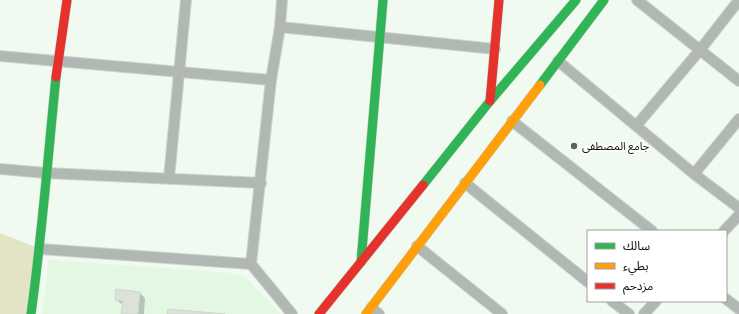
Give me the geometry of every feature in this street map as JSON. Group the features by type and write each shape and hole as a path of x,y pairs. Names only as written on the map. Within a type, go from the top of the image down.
{"main road":[{"path":"31,314 40,249 46,173 58,61 67,0"},
{"path":"361,262 383,0"},
{"path":"490,101 499,0"},
{"path":"319,314 490,101 576,0"},
{"path":"368,311 604,0"}],"street":[{"path":"169,178 178,71 186,0"},
{"path":"282,0 280,27 271,80 251,264 292,314"},
{"path":"637,0 739,81"},
{"path":"636,126 700,50 739,0"},
{"path":"280,27 494,49"},
{"path":"0,56 271,80"},
{"path":"558,61 694,174 739,208"},
{"path":"694,174 739,119"},
{"path":"512,121 651,230"},
{"path":"0,169 46,173 261,183"},
{"path":"465,183 587,281"},
{"path":"725,230 739,216"},
{"path":"418,246 502,314"},
{"path":"40,249 251,264"},
{"path":"727,300 739,308"},
{"path":"613,302 629,314"},
{"path":"649,312 655,302"},
{"path":"368,311 379,314"}],"shaded area":[{"path":"0,233 40,249 31,314 0,314"},
{"path":"49,260 231,273 245,277 280,314 42,314"}],"building":[{"path":"116,289 140,292 138,314 121,314 123,301 115,300"},
{"path":"168,309 225,314 167,314"}],"traffic: fast":[{"path":"361,262 383,0"},
{"path":"423,185 490,101 576,0"},
{"path":"540,85 604,0"},
{"path":"31,314 42,225 56,77"}],"traffic: slow":[{"path":"366,314 540,85"}],"traffic: jam":[{"path":"56,77 67,0"},
{"path":"490,101 499,0"},
{"path":"319,314 423,185"}],"place":[{"name":"جامع المصطفى","path":"574,146"}]}
